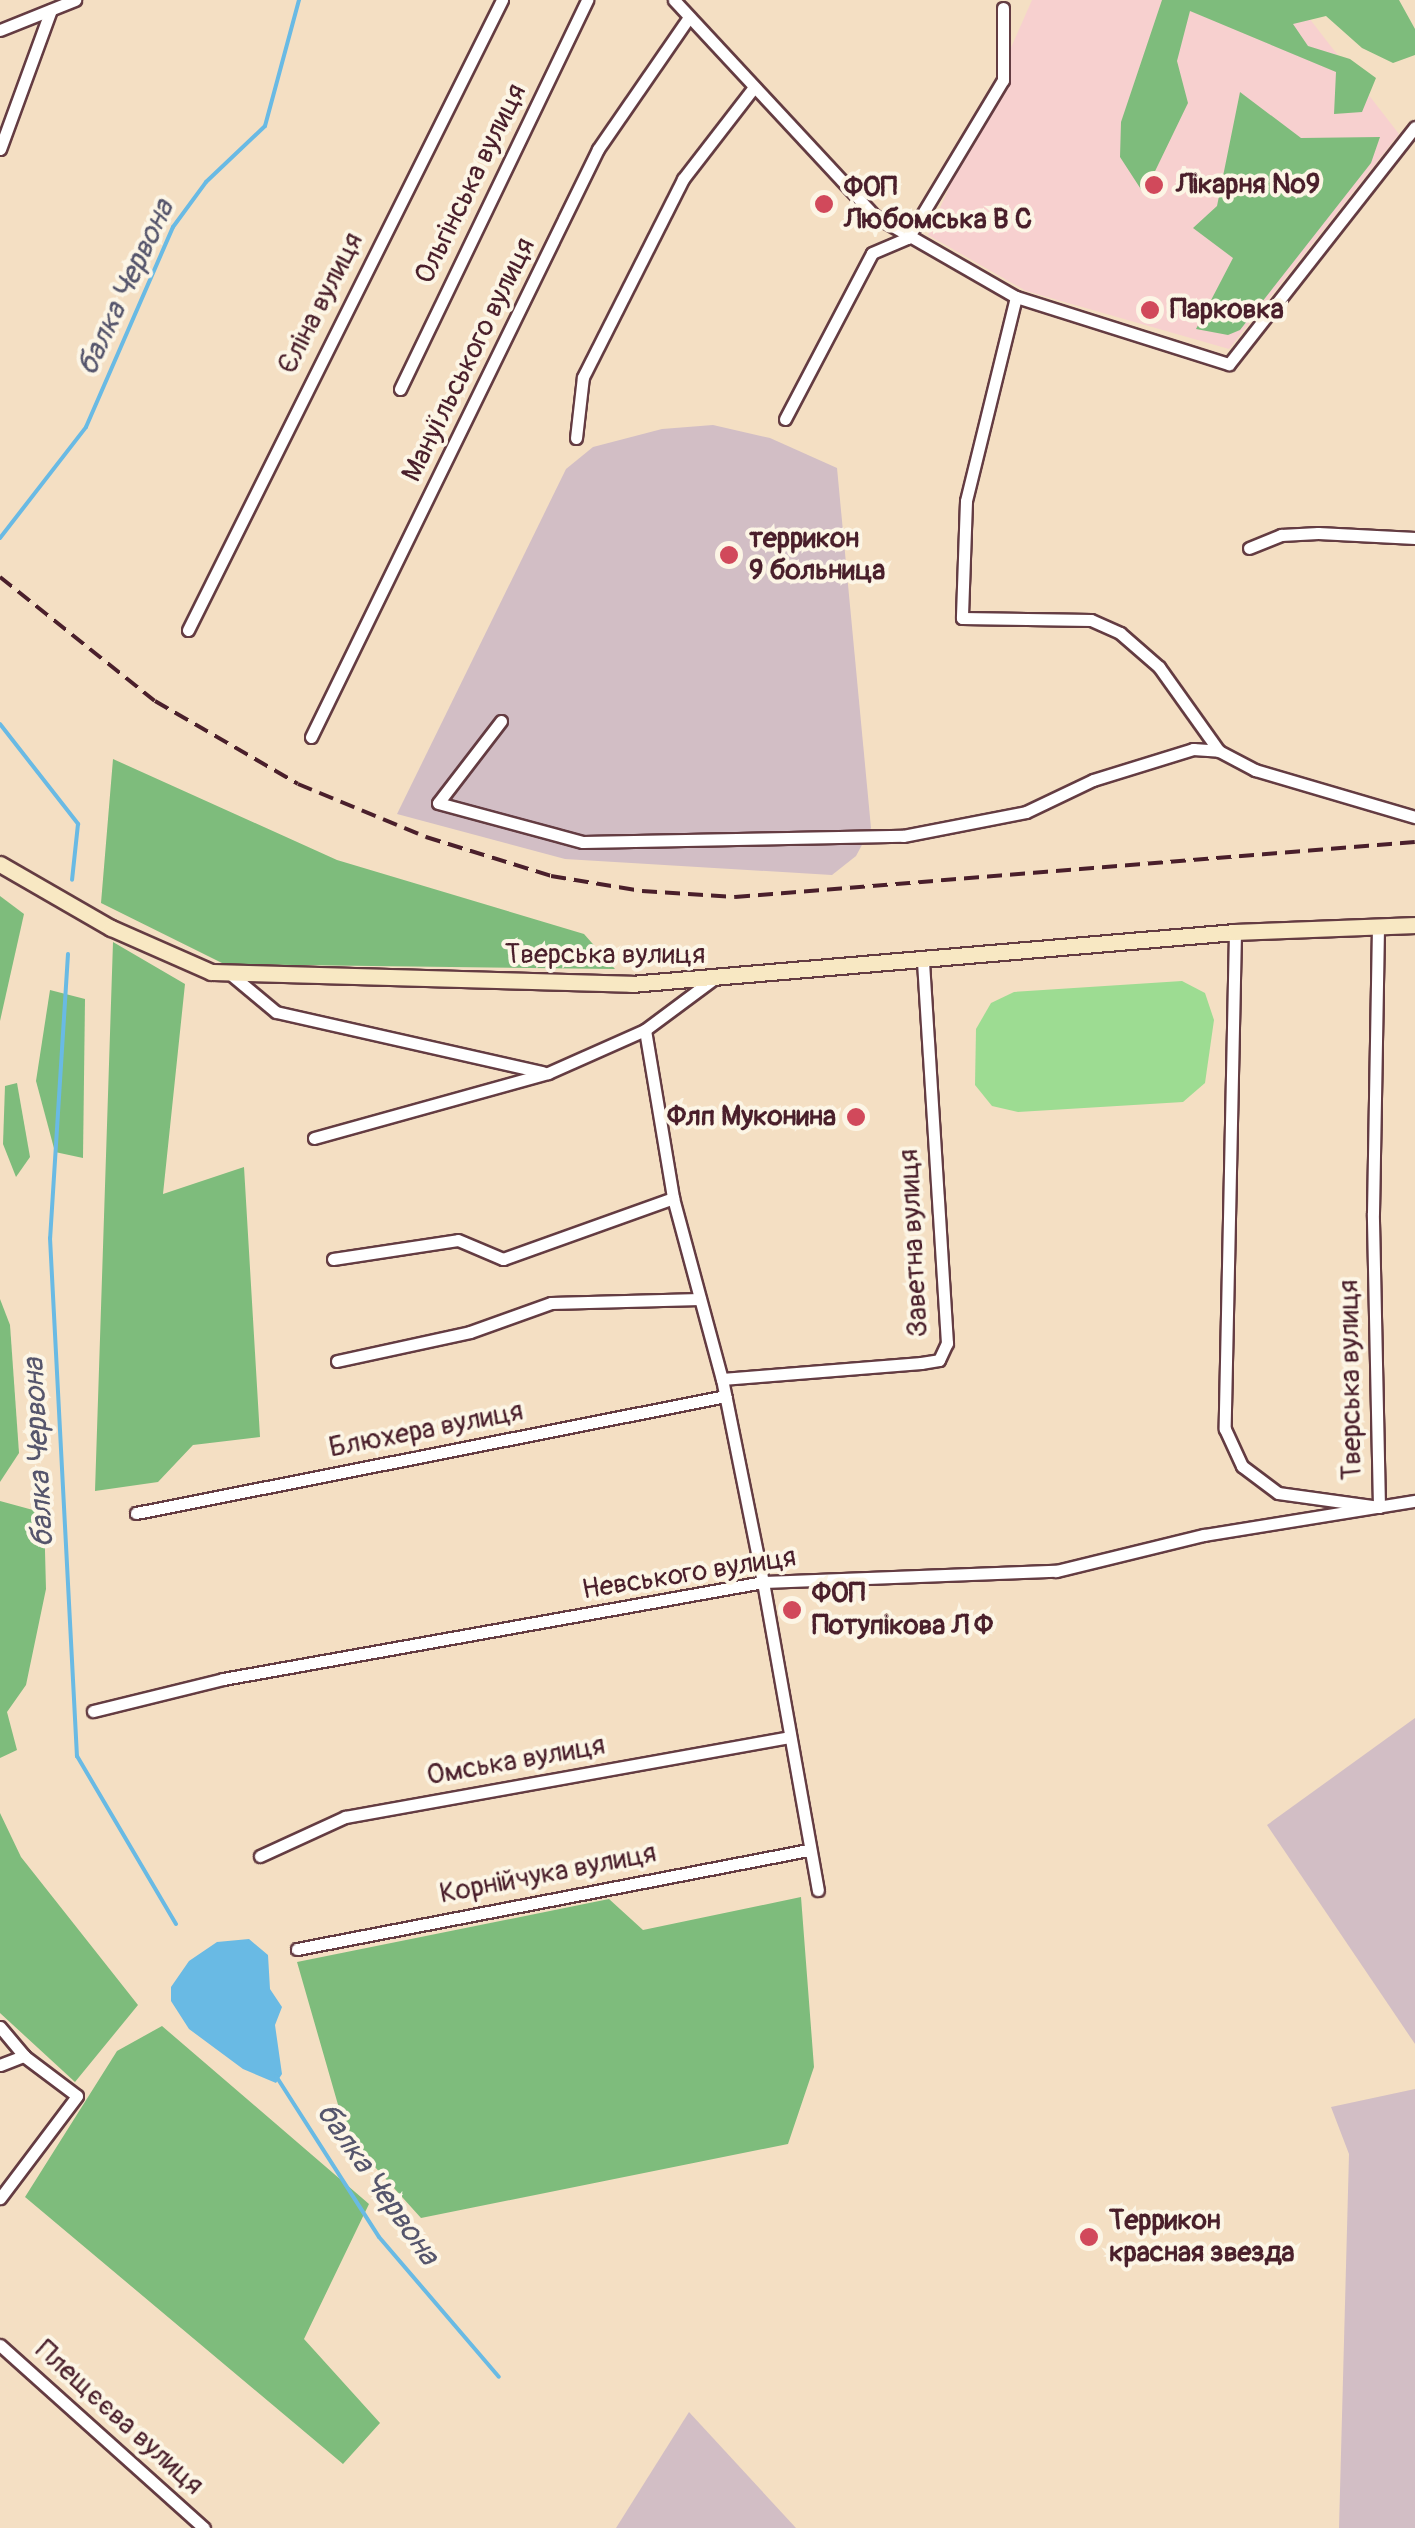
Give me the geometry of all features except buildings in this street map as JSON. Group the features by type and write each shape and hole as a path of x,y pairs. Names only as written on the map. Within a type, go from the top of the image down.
{"main road":[{"name":"Тверська вулиця","path":"0,864 111,928 210,972 631,984 923,964 1235,932 1415,926"}],"street":[{"path":"0,30 75,0"},
{"name":"Єліна вулиця","path":"188,630 502,0"},
{"name":"Ольгінська вулиця","path":"400,390 586,0"},
{"path":"674,0 874,216 1016,297 1229,364 1415,126"},
{"path":"785,420 872,253 908,238 1003,80 1003,8"},
{"path":"0,150 51,10"},
{"name":"Мануїльського вулиця","path":"311,736 598,150 689,17"},
{"path":"576,438 584,377 683,179 754,87"},
{"path":"1016,297 966,500 962,618 1091,620 1120,633 1159,667 1219,751 1255,770 1415,817"},
{"path":"1249,548 1280,535 1318,532 1415,538"},
{"path":"501,721 438,803 583,842 903,836 1026,812 1167,754 1219,751"},
{"name":"Тверська вулиця","path":"1235,932 1225,1429 1242,1466 1278,1492 1379,1507 1372,1213 1378,926"},
{"name":"Заветна вулиця","path":"722,1379 940,1360 948,1343 923,964"},
{"path":"228,972 276,1012 548,1074"},
{"path":"314,1138 548,1074 645,1030 712,980"},
{"path":"645,1030 673,1198 726,1396 818,1890"},
{"path":"333,1259 458,1240 503,1259 673,1198"},
{"path":"338,1361 470,1332 552,1303 700,1299"},
{"name":"Блюхера вулиця","path":"136,1513 726,1396"},
{"name":"Невського вулиця","path":"93,1711 223,1679 763,1582 1056,1572 1204,1535 1415,1501"},
{"name":"Омська вулиця","path":"260,1856 345,1817 788,1737"},
{"name":"Корнійчука вулиця","path":"297,1949 808,1850"},
{"path":"0,2026 24,2056 77,2096 0,2198"},
{"path":"0,2065 24,2056"},
{"name":"Плещєєва вулиця","path":"0,2345 204,2528"}],"shaded area":[{"name":"Лікарня №9","path":"1032,0 1295,0 1399,134 1229,349 1026,291 928,235"},
{"path":"713,425 770,438 837,468 871,828 856,856 832,875 565,859 397,814 566,469 593,447 662,429"},
{"path":"1415,1718 1415,2044 1267,1825"},
{"path":"1415,2089 1415,2528 1339,2528 1349,2154 1331,2107"},
{"path":"689,2412 796,2528 616,2528"}],"green space":[{"path":"1162,0 1399,0 1415,29 1415,55 1393,63 1362,48 1326,16 1293,24 1308,46 1350,59 1376,78 1362,112 1334,114 1336,72 1190,11 1177,61 1188,103 1144,194 1120,157 1121,122"},
{"path":"1240,92 1301,138 1380,137 1371,163 1240,330 1228,335 1196,329 1233,258 1193,228 1217,206"},
{"path":"113,759 337,860 584,934 615,969 224,964 101,903"},
{"path":"0,896 24,914 0,1021"},
{"path":"113,942 185,984 163,1194 244,1167 260,1437 193,1445 158,1482 95,1491"},
{"path":"1182,981 1205,993 1214,1020 1205,1083 1183,1102 1018,1112 992,1106 975,1085 976,1029 991,1003 1014,992"},
{"path":"50,990 85,999 83,1158 55,1152 36,1081"},
{"path":"17,1083 30,1157 16,1177 3,1144 5,1086"},
{"path":"0,1299 10,1325 19,1453 0,1482"},
{"path":"0,1501 44,1513 46,1589 26,1685 7,1712 17,1750 0,1758"},
{"path":"0,1813 21,1857 138,2005 75,2082 0,2013"},
{"path":"801,1897 814,2067 788,2144 421,2218 347,2136 297,1962 609,1899 643,1930"},
{"path":"162,2026 369,2204 304,2339 380,2423 343,2464 25,2197 117,2051"}],"water":[{"path":"249,1939 268,1955 270,1989 282,2007 275,2025 282,2074 276,2083 243,2069 189,2029 171,2001 171,1987 189,1961 217,1942"}],"waterway":[{"name":"балка Червона","path":"0,538 86,427 173,227 206,182 265,126 299,0"},
{"name":"балка Червона","path":"0,724 78,824 72,880"},
{"name":"балка Червона","path":"68,954 50,1238 77,1756 176,1924"},
{"name":"балка Червона","path":"276,2076 379,2237 499,2377"}],"railway":[{"path":"0,577 155,701 298,784 426,837 551,876 642,891 735,897 1415,842"}],"place":[{"name":"Лікарня №9","path":"1154,185"},
{"name":"ФОП Любомська В С","path":"824,204"},
{"name":"Парковка","path":"1150,310"},
{"name":"террикон 9 больница","path":"729,555"},
{"name":"Флп Муконина","path":"856,1117"},
{"name":"ФОП Потупікова Л Ф","path":"792,1610"},
{"name":"Террикон красная звезда","path":"1089,2237"}]}
